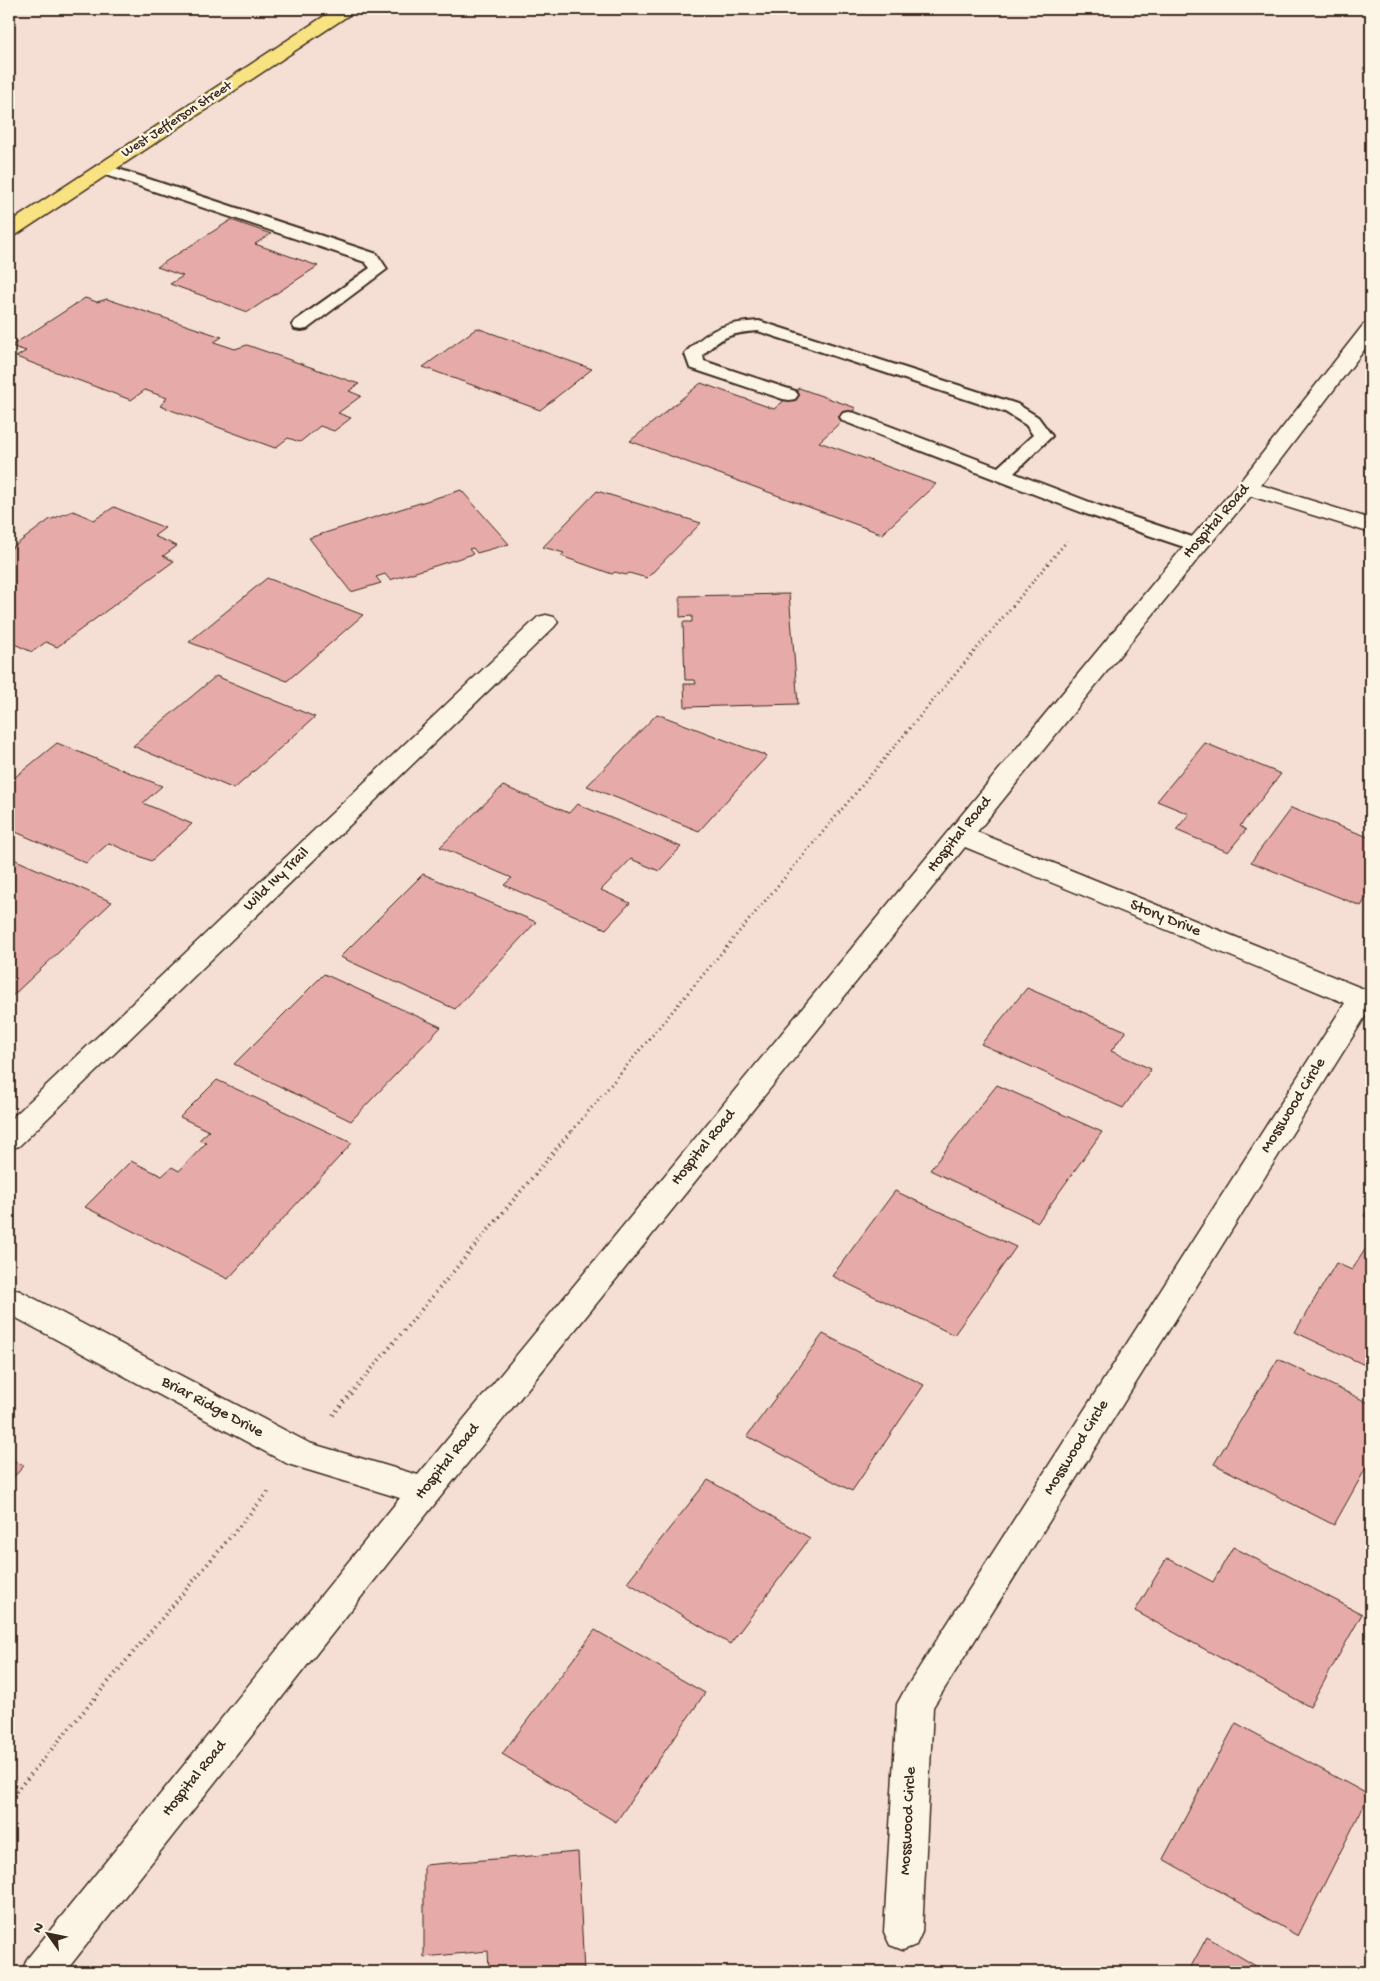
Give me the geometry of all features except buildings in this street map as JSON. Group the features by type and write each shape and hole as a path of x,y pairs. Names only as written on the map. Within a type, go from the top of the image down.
{"main road":[{"name":"West Jefferson Street","path":"9,231 346,9"}],"street":[{"name":"Hospital Road","path":"41,1972 425,1491 1197,544 1247,488 1371,328"},
{"path":"1247,488 1371,526"},
{"name":"Wild Ivy Trail","path":"9,1138 546,622"},
{"name":"Story Drive","path":"959,835 1367,1001"},
{"name":"Mosswood Circle","path":"903,1932 915,1704 1367,1001"},
{"name":"Briar Ridge Drive","path":"9,1300 300,1454 425,1491"}],"lane":[{"path":"103,169 371,258 379,269 300,325"},
{"path":"790,396 696,364 694,354 712,336 729,327 759,326 1011,408 1032,421 1043,436 1001,475"},
{"path":"849,417 1093,510 1197,544"}],"path":[{"path":"9,1800 1093,510"}]}
